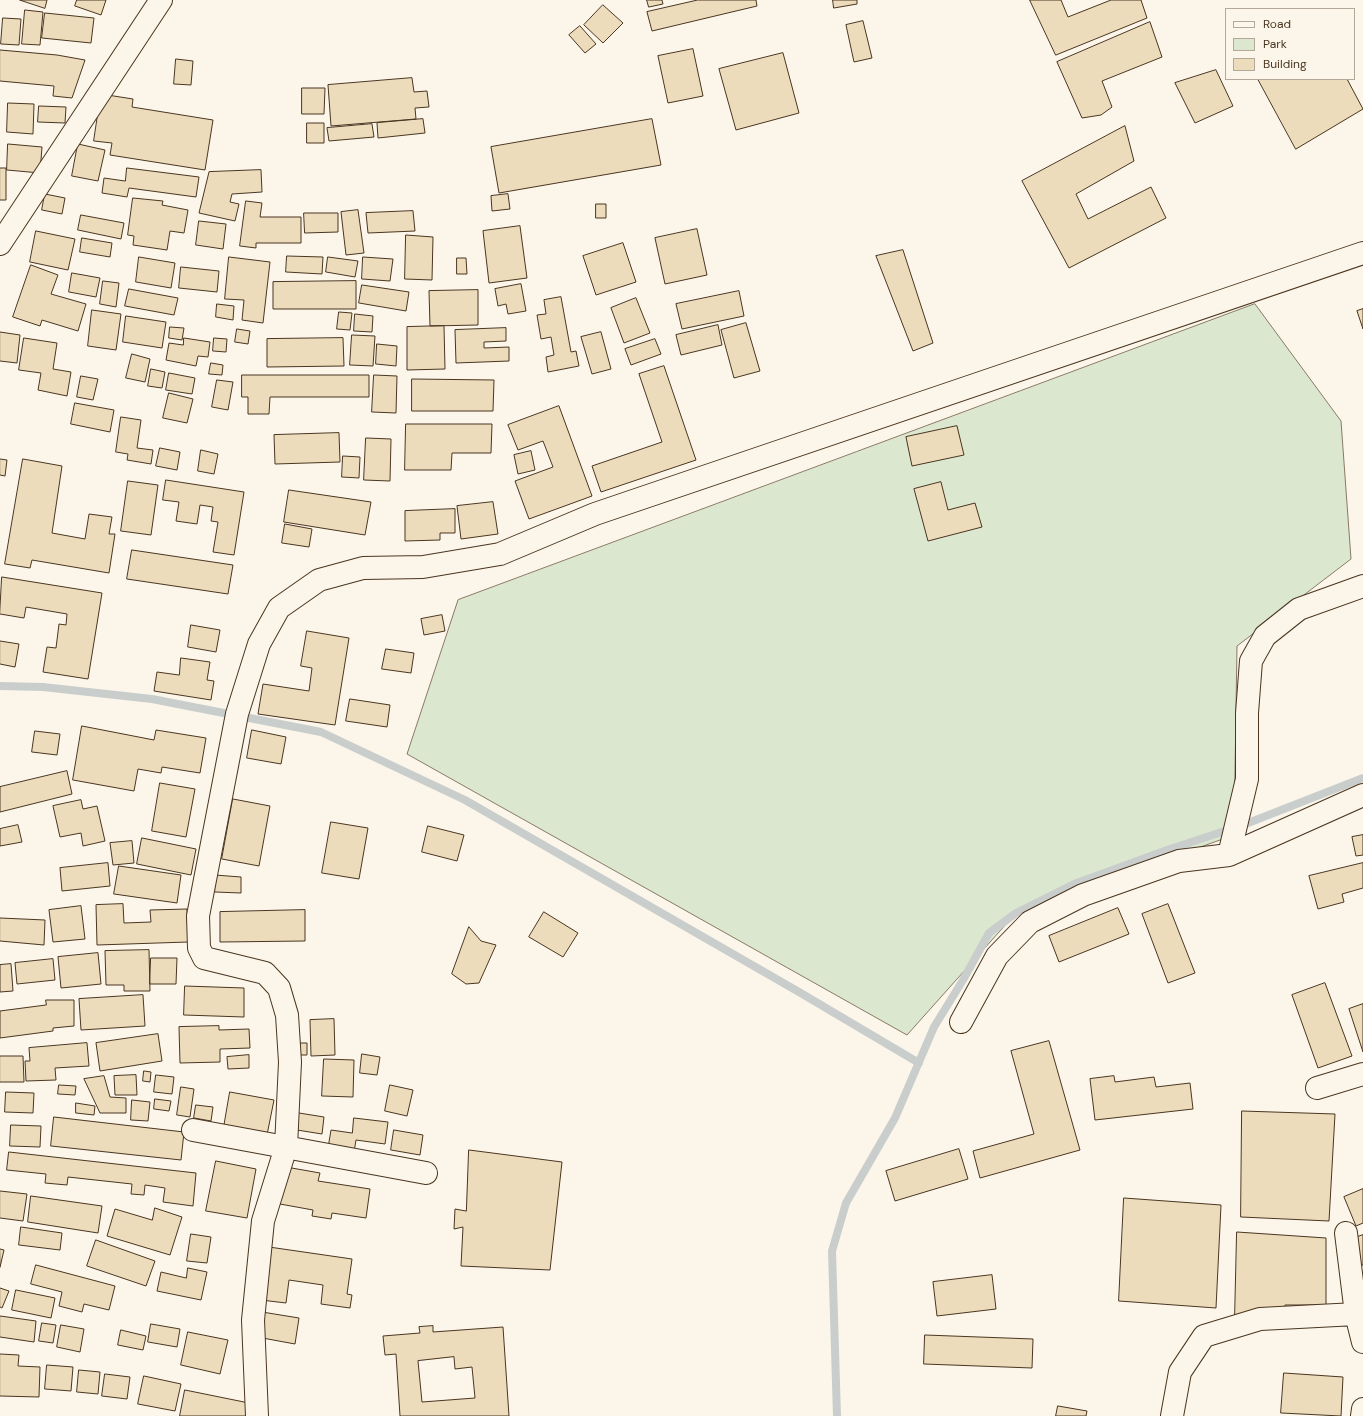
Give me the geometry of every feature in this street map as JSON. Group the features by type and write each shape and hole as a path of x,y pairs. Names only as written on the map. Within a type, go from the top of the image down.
{"street":[{"path":"0,244 161,0"},
{"path":"257,1416 253,1320 263,1221 286,1147 290,1062 287,1015 279,988 266,973 204,958 199,948 198,916 238,714 259,644 279,608 319,580 363,568 423,567 500,554 595,514 1363,253"},
{"path":"1229,855 1247,779 1247,713 1251,661 1265,636 1299,609 1363,586"},
{"path":"961,1022 997,956 1030,922 1083,895 1179,862 1229,855 1363,795"},
{"path":"1316,1088 1363,1074"},
{"path":"193,1130 426,1173"},
{"path":"1346,1233 1356,1314 1363,1342"},
{"path":"1172,1416 1180,1372 1204,1336 1260,1319 1356,1314"},
{"path":"1362,1416 1363,1410"}],"green space":[{"path":"1255,304 1341,421 1351,559 1237,646 1234,835 1016,913 907,1035 407,754 458,600"}],"building":[{"path":"20,0 47,0 45,8"},
{"path":"77,0 106,0 101,15 75,6"},
{"path":"647,0 662,0 663,4 649,7"},
{"path":"698,0 756,0 757,6 652,31 647,12"},
{"path":"833,0 857,0 857,4 834,8"},
{"path":"1030,0 1061,0 1068,17 1111,0 1141,0 1147,18 1056,55"},
{"path":"603,5 623,23 603,43 584,25"},
{"path":"25,10 43,12 40,45 22,44"},
{"path":"45,13 94,18 91,43 42,38"},
{"path":"3,18 21,19 19,45 1,44"},
{"path":"863,21 872,58 854,62 846,25"},
{"path":"1150,22 1162,57 1102,81 1112,107 1101,115 1082,118 1057,62"},
{"path":"580,26 596,44 585,53 569,35"},
{"path":"693,49 703,96 668,103 658,56"},
{"path":"0,50 57,55 85,60 72,98 53,96 54,86 0,81"},
{"path":"783,53 799,113 736,130 719,69"},
{"path":"176,59 193,61 191,85 174,84"},
{"path":"1216,70 1233,106 1195,123 1175,83"},
{"path":"412,78 414,92 427,91 429,107 415,108 416,119 331,126 328,85"},
{"path":"1259,80 1348,80 1363,109 1296,149"},
{"path":"302,88 325,88 324,114 302,114"},
{"path":"101,94 133,99 132,107 213,120 205,170 110,155 112,143 94,141"},
{"path":"8,103 34,104 33,134 7,132"},
{"path":"39,106 66,107 65,123 38,122"},
{"path":"423,119 425,133 378,138 377,123"},
{"path":"652,119 661,165 499,193 491,147"},
{"path":"307,123 324,123 324,143 307,143"},
{"path":"372,124 374,137 329,141 327,128"},
{"path":"1125,126 1134,161 1076,194 1088,219 1151,187 1166,218 1069,268 1022,181"},
{"path":"8,144 42,147 40,173 7,170"},
{"path":"78,144 105,150 98,181 72,176"},
{"path":"0,168 6,168 6,200 0,200"},
{"path":"127,168 199,177 196,197 129,188 127,197 102,193 104,178 125,181"},
{"path":"261,170 262,192 232,194 230,202 239,204 235,221 199,213 209,172"},
{"path":"45,194 65,198 62,214 42,210"},
{"path":"508,194 510,209 492,211 491,196"},
{"path":"133,198 163,201 162,205 188,210 184,233 170,231 167,250 133,245 134,236 128,235"},
{"path":"246,201 262,203 260,217 301,217 301,243 256,243 256,248 240,246"},
{"path":"596,204 606,204 606,218 596,218"},
{"path":"358,210 364,253 346,255 341,212"},
{"path":"413,211 415,231 368,233 366,213"},
{"path":"304,213 338,213 338,232 305,233"},
{"path":"81,215 124,223 121,239 78,230"},
{"path":"199,221 226,224 223,249 196,245"},
{"path":"520,226 527,278 489,283 483,231"},
{"path":"697,229 707,275 665,284 655,238"},
{"path":"36,231 75,239 68,270 30,262"},
{"path":"406,235 433,237 432,280 405,279"},
{"path":"82,238 112,243 110,257 80,252"},
{"path":"623,243 636,282 596,295 583,256"},
{"path":"903,250 933,343 913,351 876,256"},
{"path":"287,256 323,257 322,274 286,272"},
{"path":"139,257 175,263 171,288 136,282"},
{"path":"229,257 270,262 263,323 242,320 244,300 225,299"},
{"path":"328,257 358,261 355,277 326,272"},
{"path":"363,257 393,259 390,281 362,279"},
{"path":"457,258 466,258 467,274 457,274"},
{"path":"31,265 58,275 51,294 86,304 78,331 42,320 40,326 13,317"},
{"path":"181,267 219,271 217,292 179,288"},
{"path":"72,273 100,278 96,297 69,292"},
{"path":"103,281 119,283 116,307 100,304"},
{"path":"356,281 356,309 273,309 273,282"},
{"path":"521,284 526,311 508,314 506,304 498,306 495,289"},
{"path":"362,285 409,292 406,311 359,303"},
{"path":"129,289 178,298 174,315 125,306"},
{"path":"478,290 478,325 430,326 429,291"},
{"path":"739,291 744,316 682,329 676,304"},
{"path":"561,297 571,352 576,351 579,366 548,372 546,357 554,355 551,337 541,339 537,315 546,314 544,300"},
{"path":"636,298 650,333 624,343 611,308"},
{"path":"217,304 234,306 233,320 216,317"},
{"path":"1363,309 1363,329 1357,311"},
{"path":"92,310 121,314 116,350 88,346"},
{"path":"339,312 352,313 350,330 337,329"},
{"path":"355,314 373,316 372,332 354,331"},
{"path":"126,316 166,322 162,348 123,342"},
{"path":"746,323 760,371 734,378 721,330"},
{"path":"718,325 722,345 681,355 676,335"},
{"path":"444,326 445,369 407,370 407,327"},
{"path":"170,327 184,328 182,340 169,338"},
{"path":"506,328 506,341 484,342 484,348 509,347 509,361 456,363 455,330"},
{"path":"237,329 250,331 248,344 235,342"},
{"path":"0,332 20,335 17,363 0,361"},
{"path":"601,332 611,369 592,374 581,337"},
{"path":"352,335 375,336 373,366 350,365"},
{"path":"24,338 57,343 53,369 71,372 67,396 38,390 41,373 19,370"},
{"path":"184,338 210,342 208,357 198,356 196,366 166,360 169,343 183,345"},
{"path":"214,338 227,339 226,352 213,351"},
{"path":"343,338 344,366 267,367 267,339"},
{"path":"655,339 661,354 631,365 625,349"},
{"path":"377,344 397,346 396,366 376,364"},
{"path":"132,354 150,359 145,382 126,378"},
{"path":"211,363 223,365 222,375 209,374"},
{"path":"664,366 696,460 601,492 592,466 662,442 639,374"},
{"path":"151,369 165,372 162,388 148,386"},
{"path":"169,373 195,378 192,394 166,390"},
{"path":"242,375 369,375 369,397 270,397 269,414 248,414 248,397 242,397"},
{"path":"374,375 397,376 396,413 372,412"},
{"path":"81,376 98,379 93,400 77,397"},
{"path":"412,379 494,380 493,411 412,411"},
{"path":"217,380 233,382 228,410 212,407"},
{"path":"169,393 193,399 187,423 163,418"},
{"path":"75,403 114,410 110,432 71,424"},
{"path":"559,406 592,496 529,519 515,481 553,467 543,441 518,450 508,425"},
{"path":"121,417 141,420 137,448 153,450 151,464 127,460 128,454 116,452"},
{"path":"406,424 492,424 491,453 452,453 451,470 405,470"},
{"path":"957,426 964,455 912,466 906,437"},
{"path":"339,433 340,462 275,464 274,435"},
{"path":"366,438 391,439 390,481 364,480"},
{"path":"160,448 180,452 177,470 156,466"},
{"path":"201,450 218,454 214,474 198,471"},
{"path":"531,451 535,470 518,474 514,455"},
{"path":"343,456 360,457 359,478 342,477"},
{"path":"0,459 7,460 5,476 0,475"},
{"path":"23,459 62,466 52,533 85,539 89,514 112,517 109,534 115,534 109,573 32,560 30,568 5,564"},
{"path":"166,480 244,492 234,555 213,552 218,522 211,521 213,507 200,505 197,524 176,521 179,502 163,500"},
{"path":"128,481 158,485 151,535 121,531"},
{"path":"941,482 948,510 975,503 982,527 928,541 914,489"},
{"path":"289,490 371,502 365,535 284,522"},
{"path":"493,502 498,534 461,539 457,506"},
{"path":"455,509 455,533 440,533 440,540 405,541 405,511"},
{"path":"285,524 312,529 309,547 282,543"},
{"path":"132,550 233,565 228,594 127,579"},
{"path":"2,577 102,593 88,679 43,672 47,647 56,648 59,624 66,625 67,614 26,607 24,618 0,614"},
{"path":"442,615 445,631 424,635 421,619"},
{"path":"191,625 220,630 216,652 188,647"},
{"path":"307,631 349,638 335,725 258,714 263,684 309,691 312,668 301,666"},
{"path":"0,641 19,644 15,667 0,664"},
{"path":"386,649 414,653 411,673 382,669"},
{"path":"181,658 210,662 207,680 214,681 211,700 154,691 157,672 179,675"},
{"path":"350,699 390,705 387,727 346,721"},
{"path":"82,726 154,740 156,730 206,738 200,773 162,767 161,773 138,769 134,791 73,780"},
{"path":"252,730 286,737 281,764 247,758"},
{"path":"35,731 60,734 57,755 32,752"},
{"path":"67,771 72,794 0,812 0,787"},
{"path":"160,783 195,789 186,837 152,831"},
{"path":"233,799 270,806 259,866 222,859"},
{"path":"81,800 83,809 97,806 105,841 83,846 81,833 60,837 53,806"},
{"path":"331,822 368,828 359,879 322,873"},
{"path":"18,825 22,842 0,846 0,829"},
{"path":"428,826 464,835 457,861 422,852"},
{"path":"1363,835 1363,855 1356,856 1352,837"},
{"path":"142,838 196,849 191,875 137,864"},
{"path":"132,841 134,863 113,865 110,843"},
{"path":"108,863 110,886 62,891 60,868"},
{"path":"1363,863 1363,888 1342,894 1344,902 1318,909 1309,876"},
{"path":"119,866 181,875 177,903 114,894"},
{"path":"215,875 241,877 241,893 215,892"},
{"path":"123,904 124,923 151,922 150,910 187,909 188,942 97,945 96,905"},
{"path":"1168,904 1195,973 1168,983 1142,914"},
{"path":"81,906 85,939 53,942 49,910"},
{"path":"1118,908 1129,934 1059,962 1049,936"},
{"path":"305,910 305,941 220,942 220,912"},
{"path":"544,912 578,933 563,957 529,937"},
{"path":"0,918 45,920 44,945 0,941"},
{"path":"469,927 481,941 496,945 479,983 466,984 452,974"},
{"path":"149,950 150,991 124,991 124,985 106,985 105,951"},
{"path":"98,953 101,984 61,988 58,957"},
{"path":"151,958 177,958 176,984 150,984"},
{"path":"53,959 55,980 17,984 15,963"},
{"path":"11,964 13,991 0,992 0,965"},
{"path":"1325,983 1352,1056 1318,1068 1292,995"},
{"path":"185,986 244,988 244,1017 184,1015"},
{"path":"143,995 145,1026 81,1030 79,999"},
{"path":"46,1000 74,1000 74,1026 53,1028 53,1031 0,1038 0,1011 46,1005"},
{"path":"1363,1004 1363,1052 1349,1009"},
{"path":"334,1019 335,1055 311,1056 310,1020"},
{"path":"219,1026 219,1030 249,1029 250,1048 220,1049 220,1062 180,1063 179,1027"},
{"path":"158,1034 162,1061 100,1071 96,1043"},
{"path":"1049,1041 1080,1150 980,1178 973,1151 1034,1134 1011,1051"},
{"path":"87,1043 89,1066 55,1068 56,1080 26,1081 25,1061 30,1061 29,1048"},
{"path":"294,1043 307,1043 307,1055 294,1055"},
{"path":"362,1054 380,1057 377,1075 360,1073"},
{"path":"249,1055 249,1068 228,1069 227,1057"},
{"path":"0,1056 23,1056 24,1082 0,1082"},
{"path":"324,1059 354,1060 353,1097 322,1096"},
{"path":"144,1071 151,1072 150,1082 143,1081"},
{"path":"136,1075 137,1095 115,1095 114,1076"},
{"path":"156,1075 174,1077 172,1094 154,1092"},
{"path":"104,1076 110,1097 126,1098 126,1113 100,1113 84,1079"},
{"path":"1114,1076 1115,1082 1154,1077 1156,1087 1190,1083 1193,1109 1095,1120 1090,1079"},
{"path":"59,1085 76,1086 75,1095 58,1094"},
{"path":"390,1085 413,1090 407,1116 385,1111"},
{"path":"181,1087 194,1089 190,1117 177,1115"},
{"path":"6,1092 34,1093 33,1113 5,1112"},
{"path":"230,1092 274,1100 267,1135 224,1127"},
{"path":"155,1099 171,1101 169,1111 154,1109"},
{"path":"132,1100 150,1102 148,1121 131,1120"},
{"path":"76,1103 95,1106 94,1115 76,1113"},
{"path":"196,1105 213,1107 211,1121 194,1118"},
{"path":"1242,1111 1335,1114 1329,1221 1241,1217"},
{"path":"299,1113 324,1117 322,1134 297,1130"},
{"path":"54,1117 184,1132 181,1160 51,1146"},
{"path":"354,1118 388,1122 385,1144 356,1140 354,1152 328,1148 331,1130 352,1133"},
{"path":"11,1125 41,1126 40,1147 10,1146"},
{"path":"394,1130 423,1135 420,1155 391,1150"},
{"path":"959,1149 968,1179 895,1201 886,1171"},
{"path":"469,1150 562,1162 550,1270 461,1266 463,1227 454,1229 455,1209 466,1211"},
{"path":"9,1152 196,1173 193,1206 163,1202 165,1188 145,1185 144,1195 131,1194 132,1184 68,1177 67,1185 45,1183 46,1174 7,1170"},
{"path":"216,1161 256,1169 247,1218 206,1211"},
{"path":"286,1167 320,1173 318,1181 370,1189 366,1218 332,1213 331,1219 312,1216 313,1210 280,1204"},
{"path":"1363,1189 1363,1223 1356,1226 1344,1197"},
{"path":"0,1191 27,1194 23,1221 0,1218"},
{"path":"31,1196 102,1206 98,1233 28,1222"},
{"path":"1124,1198 1221,1205 1216,1308 1119,1301"},
{"path":"155,1208 182,1217 170,1255 107,1236 115,1209 152,1220"},
{"path":"21,1227 62,1233 60,1250 19,1245"},
{"path":"1237,1232 1326,1238 1326,1305 1285,1305 1281,1317 1235,1317"},
{"path":"191,1234 211,1237 207,1263 187,1261"},
{"path":"1363,1235 1363,1265 1359,1266 1349,1240"},
{"path":"96,1240 155,1261 146,1286 87,1266"},
{"path":"269,1247 352,1259 347,1294 352,1295 350,1308 321,1304 323,1285 289,1280 286,1303 261,1300"},
{"path":"0,1249 4,1250 0,1267"},
{"path":"36,1265 115,1286 109,1310 84,1304 82,1312 59,1306 62,1292 31,1284"},
{"path":"188,1268 207,1272 201,1300 157,1291 161,1272 186,1278"},
{"path":"992,1275 996,1309 937,1316 933,1282"},
{"path":"0,1288 9,1291 2,1308 0,1307"},
{"path":"16,1290 55,1298 51,1318 12,1310"},
{"path":"262,1312 299,1318 295,1344 257,1337"},
{"path":"0,1316 36,1321 34,1342 0,1337"},
{"path":"42,1323 56,1325 53,1343 39,1341"},
{"path":"151,1324 180,1329 177,1347 148,1342"},
{"path":"61,1325 84,1329 80,1352 57,1347"},
{"path":"433,1326 433,1332 503,1327 509,1416 400,1416 396,1354 385,1355 383,1336 420,1333 419,1327","holes":["454,1357 455,1369 472,1367 475,1398 422,1402 418,1361"]},
{"path":"121,1330 146,1336 143,1350 118,1345"},
{"path":"188,1332 228,1340 220,1374 181,1365"},
{"path":"925,1335 1033,1339 1032,1368 924,1364"},
{"path":"0,1354 19,1355 18,1366 40,1367 39,1397 0,1396"},
{"path":"47,1365 73,1367 71,1391 45,1389"},
{"path":"79,1370 100,1372 98,1394 77,1392"},
{"path":"1284,1373 1343,1377 1341,1416 1281,1413"},
{"path":"105,1374 130,1377 127,1399 102,1396"},
{"path":"144,1376 181,1384 175,1411 138,1404"},
{"path":"185,1390 249,1403 247,1416 180,1416"},
{"path":"1058,1406 1087,1411 1086,1416 1056,1416"}],"waterway":[{"path":"0,686 43,687 152,699 321,732 465,800 799,992 919,1063"},
{"path":"837,1416 832,1251 846,1203 895,1118 934,1027 963,980 989,933 1016,913 1074,884 1167,850 1243,825 1363,778"}]}
